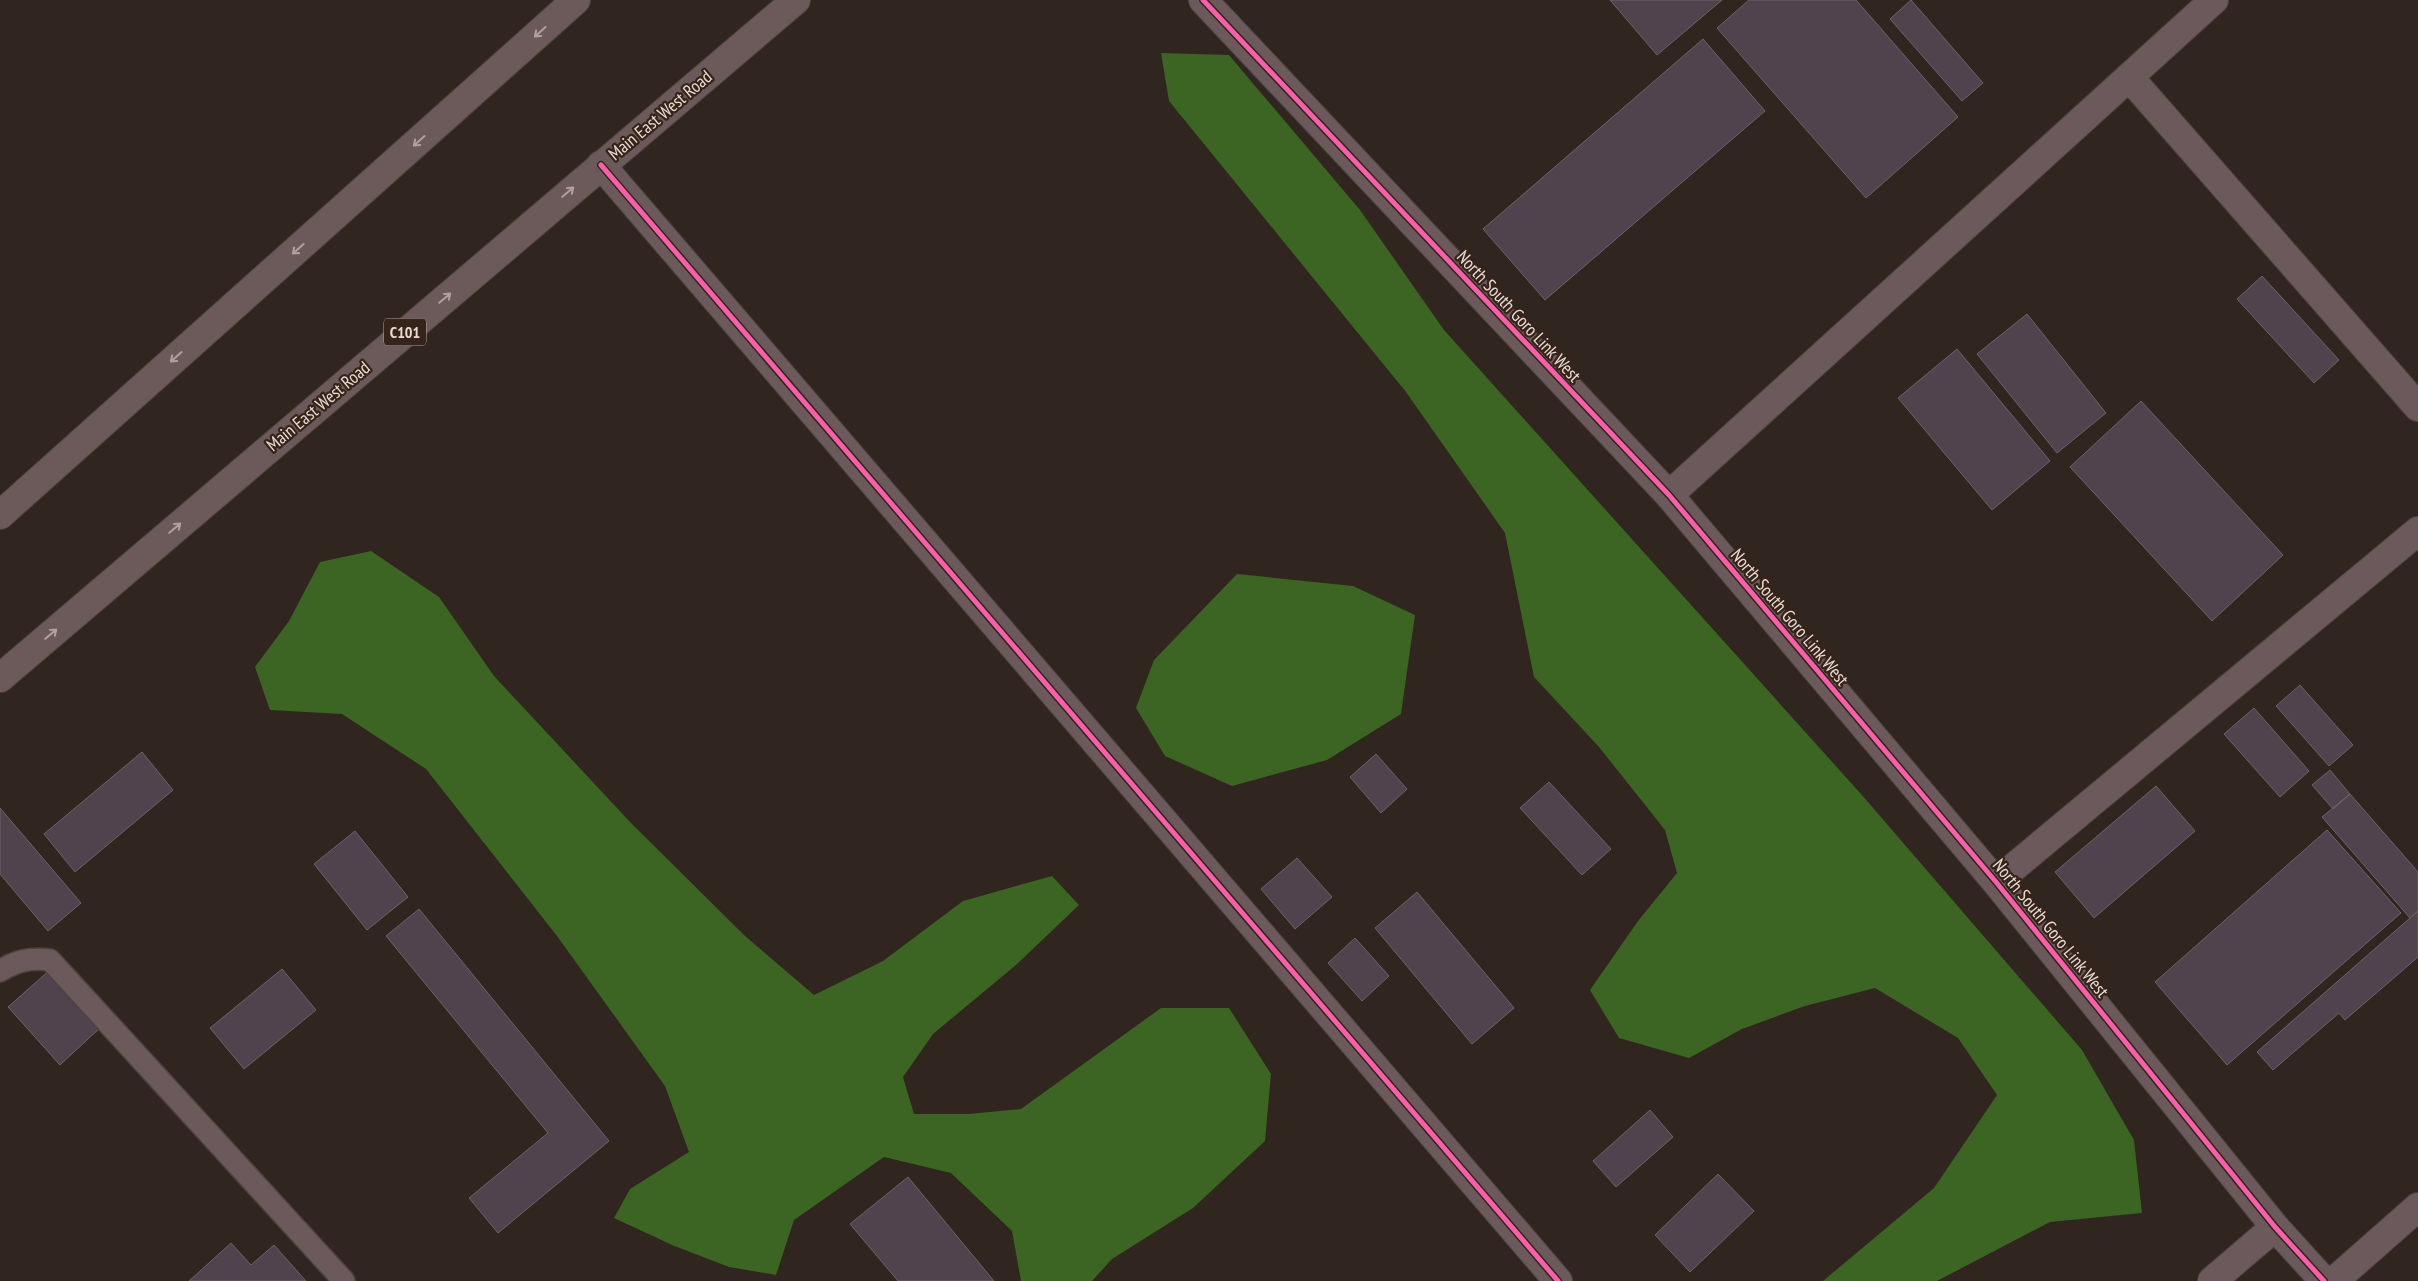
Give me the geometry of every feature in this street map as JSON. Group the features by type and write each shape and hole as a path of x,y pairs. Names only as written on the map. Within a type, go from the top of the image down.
{"main road":[{"path":"0,515 576,0"},
{"name":"Main East West Road","path":"0,678 796,0"}],"street":[{"name":"North South Goro Link West","path":"1203,0 1669,495 1996,882 2275,1227 2324,1281"},
{"path":"1669,495 2214,0"},
{"path":"2129,77 2418,407"},
{"path":"601,165 1549,1278"},
{"path":"1996,882 2418,531"},
{"path":"2334,1281 2418,1207"},
{"path":"2212,1281 2275,1227"}],"lane":[{"path":"0,971 15,962 32,958 50,960 344,1281"}],"green space":[{"path":"1161,53 1229,55 1360,210 1444,330 1861,794 2082,1050 2134,1140 2142,1213 2050,1222 1937,1281 1823,1281 1934,1188 1997,1095 1958,1038 1875,988 1805,1006 1742,1029 1689,1058 1619,1038 1590,990 1638,921 1677,873 1665,830 1599,747 1534,677 1505,533 1406,392 1169,101"},
{"path":"371,551 439,597 494,676 631,823 744,935 814,995 883,961 963,901 1052,876 1079,905 1016,965 933,1034 903,1077 914,1114 969,1114 1021,1109 1161,1008 1229,1008 1271,1074 1265,1141 1193,1208 1112,1259 1092,1281 1021,1281 1012,1231 951,1173 884,1157 794,1220 776,1275 729,1267 672,1245 614,1218 630,1189 689,1152 665,1086 557,936 426,769 342,714 270,710 255,667 289,621 320,562"},
{"path":"1237,574 1353,586 1415,615 1401,714 1327,760 1232,786 1165,756 1136,708 1154,660"}],"building":[{"path":"1610,0 1722,0 1657,55"},
{"path":"1749,0 1856,0 1958,117 1866,198 1717,28"},
{"path":"1911,0 1983,83 1962,101 1890,19"},
{"path":"1703,39 1765,111 1545,300 1483,229"},
{"path":"2262,276 2339,360 2314,383 2237,299"},
{"path":"2027,314 2106,413 2057,453 1977,354"},
{"path":"1957,349 2050,461 1992,510 1898,398"},
{"path":"2141,401 2283,555 2212,621 2070,467"},
{"path":"2300,685 2353,745 2329,766 2276,706"},
{"path":"2254,708 2309,771 2280,797 2224,734"},
{"path":"142,752 173,790 75,872 44,834"},
{"path":"1376,754 1407,789 1381,813 1350,777"},
{"path":"2330,770 2350,794 2333,809 2312,785"},
{"path":"1549,782 1611,849 1582,875 1520,808"},
{"path":"2156,786 2195,831 2094,918 2055,872"},
{"path":"2350,794 2418,872 2418,911 2410,918 2322,817"},
{"path":"0,808 81,903 48,931 0,874"},
{"path":"2327,830 2401,913 2227,1065 2155,982"},
{"path":"355,831 408,897 367,930 314,864"},
{"path":"1297,858 1332,897 1295,929 1261,889"},
{"path":"1417,892 1514,1008 1472,1044 1375,928"},
{"path":"419,909 609,1141 498,1233 469,1198 548,1133 386,936"},
{"path":"2418,911 2418,957 2345,1020 2339,1013 2273,1070 2257,1052"},
{"path":"1355,938 1389,976 1362,1001 1328,963"},
{"path":"51,969 102,1026 60,1065 8,1007"},
{"path":"282,969 316,1010 244,1069 210,1028"},
{"path":"1650,1110 1673,1137 1616,1187 1593,1161"},
{"path":"1718,1174 1754,1211 1690,1272 1655,1235"},
{"path":"908,1177 994,1281 898,1281 850,1224"},
{"path":"231,1243 251,1265 274,1245 306,1281 189,1281"}],"cycle path":[{"path":"1203,0 1669,495 1996,882 2275,1227 2324,1281"},
{"path":"601,165 1558,1281"}]}
